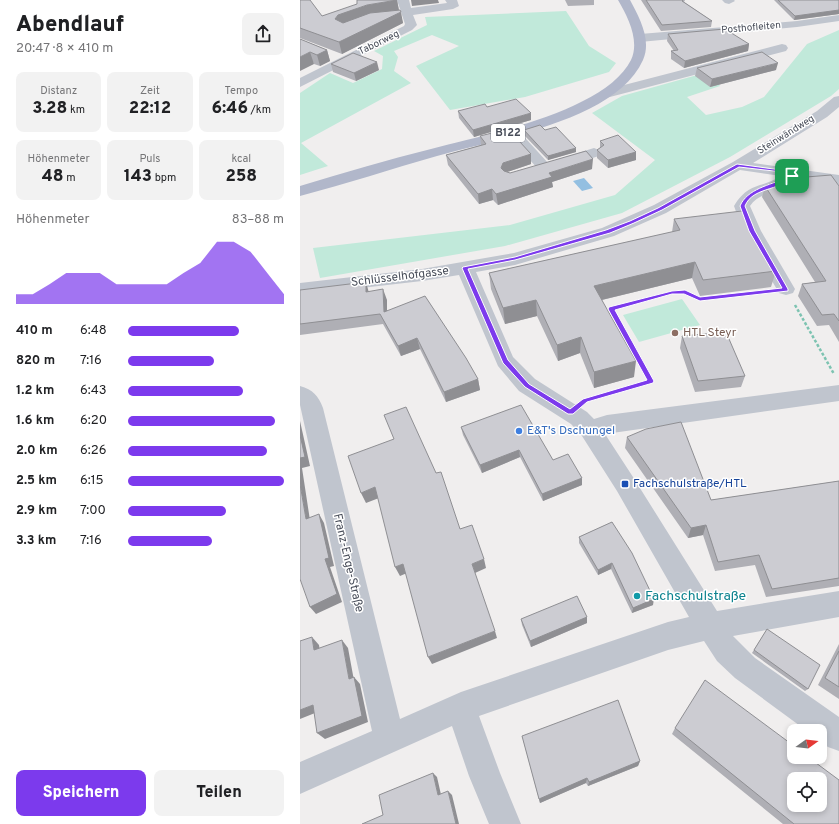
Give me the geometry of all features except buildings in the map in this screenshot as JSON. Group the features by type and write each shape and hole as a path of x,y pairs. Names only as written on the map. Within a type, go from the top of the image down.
{"main road":[{"name":"B122","path":"300,191 348,176 512,132 567,113 606,94 627,76 636,62 640,49 640,38 631,13 624,0"}],"street":[{"path":"395,16 406,9 453,6 450,0"},
{"name":"Taborweg","path":"300,83 408,28 411,25 406,9"},
{"name":"Posthofleiten","path":"640,38 797,24 839,18"},
{"path":"606,94 782,48"},
{"path":"329,54 344,60"},
{"name":"Steinwändweg","path":"464,268 515,258 614,229 660,209 738,165 822,114 839,100"},
{"path":"512,132 538,169 594,153"},
{"path":"738,165 839,180"},
{"path":"786,289 752,231 742,206 751,194 788,179 793,172"},
{"name":"Schlüsselhofgasse","path":"300,289 422,275 464,268 505,362 527,385 579,418 590,430 626,484 710,626 727,651 745,668 839,736"},
{"path":"590,430 607,424 837,386"},
{"name":"Franz-Enge-Straße","path":"300,394 309,400 312,408 389,738"},
{"path":"300,778 461,707 668,636 710,626 839,604"},
{"path":"461,707 484,776 505,824"}],"path":[{"path":"570,412 585,400 651,381 611,309 672,292 685,292 700,299 786,289 837,386"}],"green space":[{"path":"566,11 589,46 616,63 609,72 525,97 450,110 416,66 459,46 432,35 394,51 398,57 394,71 411,83 301,143 328,166 300,175 300,93 330,73 353,83 382,69 383,56 374,51 427,25 425,17"},
{"path":"839,30 839,89 831,96 730,157 622,213 505,246 320,278 313,248 510,225 615,195 655,160 592,113 622,96 708,72 720,86 687,97 706,115 742,107 764,97 807,44"},
{"path":"682,299 700,325 639,342 623,315"}],"water":[{"path":"584,178 593,188 582,191 573,181"}],"place":[{"name":"HTL Steyr","path":"675,333"},
{"name":"E&T's Dschungel","path":"519,431"},
{"name":"Fachschulstraße/HTL","path":"625,484"},
{"name":"Fachschulstraße","path":"637,596"}],"route":[{"path":"738,165 793,172 792,176 751,194 742,206 745,217 752,231 786,289 700,299 685,292 672,292 611,309 651,381 585,400 570,412 527,385 505,362 464,268 515,258 608,232 660,209 738,165"}]}
